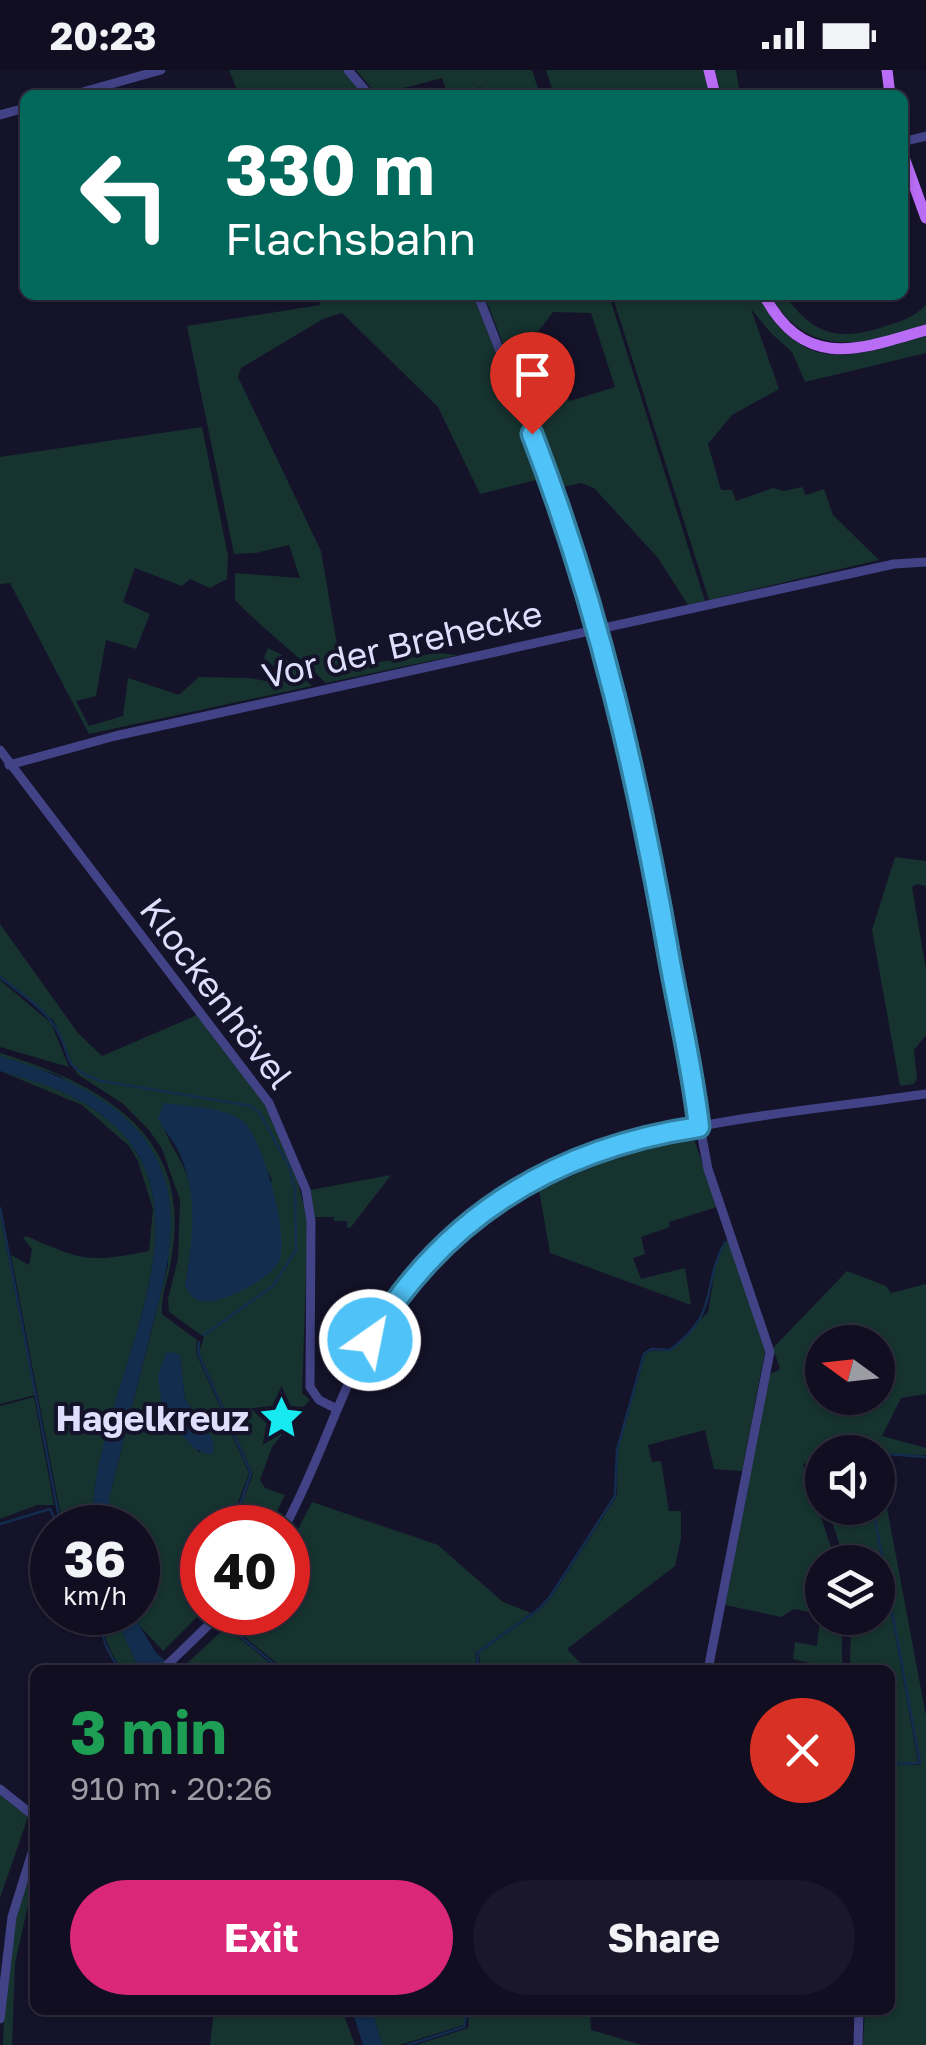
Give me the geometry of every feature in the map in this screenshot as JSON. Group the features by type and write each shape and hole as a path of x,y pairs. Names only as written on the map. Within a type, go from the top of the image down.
{"main road":[{"path":"908,168 926,218"},
{"path":"768,300 786,326 809,343 827,349 865,348 926,330"}],"street":[{"path":"90,90 161,70"},
{"path":"348,70 364,90"},
{"path":"480,300 556,496 598,629 632,758 712,1182 770,1352 709,1665"},
{"name":"Vor der Brehecke","path":"9,765 114,736 894,564 926,562"},
{"name":"Klockenhövel","path":"0,750 270,1103 306,1190 311,1220 310,1387 319,1400 336,1408"},
{"path":"295,1505 357,1361 394,1301 430,1258 508,1194 600,1150 665,1132 926,1094"},
{"path":"168,1665 199,1635"},
{"path":"0,1788 30,1813"},
{"path":"0,2019 12,1918 30,1859"},
{"path":"858,2045 860,2015"}],"green space":[{"path":"229,70 343,70 360,90 237,90"},
{"path":"356,70 532,70 538,90 446,90 442,78 396,90 373,90"},
{"path":"546,70 704,70 708,90 552,90"},
{"path":"715,70 736,70 739,90 720,90"},
{"path":"318,300 475,300 545,478 480,494 438,407 342,313 323,319 241,368 238,377 321,551 341,668 437,653 458,655 326,683 235,600 235,573 300,578 289,545 234,554 187,326 320,305"},
{"path":"486,300 611,300 705,601 688,605 658,558 594,488 581,483 559,488 526,403 551,383 570,401 615,387 591,313 553,312 535,336 548,379 524,397"},
{"path":"614,300 761,300 793,339 811,350 830,354 873,350 926,336 926,353 805,382 792,352 751,309 779,389 732,415 708,444 721,490 732,490 736,501 773,488 784,491 802,487 806,495 824,489 833,515 879,560 709,600"},
{"path":"774,300 789,300 805,319 827,331 852,334 895,323 926,305 926,324 861,342 820,339 785,316"},
{"path":"202,427 228,556 227,579 210,588 190,579 182,586 135,568 123,602 150,614 136,649 106,640 96,696 76,701 89,726 123,716 128,678 179,695 199,677 276,683 278,670 264,658 268,648 282,655 312,686 89,734 10,583 0,584 0,457"},
{"path":"895,857 926,861 926,886 912,887 926,970 926,1035 914,1050 917,1079 914,1084 900,1086 872,930"},
{"path":"0,924 78,1033 102,1056 197,1015 267,1107 294,1167 308,1222 302,1393 310,1400 296,1414 286,1404 279,1413 277,1425 285,1431 272,1447 260,1480 265,1488 285,1495 280,1505 241,1505 253,1474 199,1352 204,1337 169,1312 168,1299 178,1259 180,1200 162,1149 122,1103 77,1074 54,1021 0,975","holes":["164,1103 226,1113 260,1156 272,1180 185,1286 193,1204 185,1170 164,1127"]},
{"path":"0,980 51,1023 69,1067 0,1047"},
{"path":"0,1053 58,1074 112,1104 136,1124 154,1148 168,1175 175,1227 162,1314 197,1340 196,1353 249,1473 237,1505 180,1505 180,1634 163,1651 148,1635 160,1635 160,1505 109,1505 168,1265 161,1168 60,1076","holes":["180,1356 185,1399 209,1432 200,1453 163,1415"]},
{"path":"0,1071 58,1090 106,1118 136,1152 152,1191 156,1233 150,1277 101,1457 94,1505 59,1505 11,1255 29,1265 32,1249 23,1238 26,1236 86,1257 149,1251 153,1209 138,1161 129,1146 82,1105"},
{"path":"694,1139 717,1207 669,1222 670,1227 641,1237 645,1254 633,1258 641,1279 685,1268 691,1305 550,1253 539,1190 616,1157"},
{"path":"391,1175 351,1227 347,1228 347,1221 334,1221 334,1217 313,1217 310,1190"},
{"path":"0,1215 35,1395 0,1404"},
{"path":"728,1239 765,1351 742,1471 714,1469 705,1430 648,1445 652,1462 661,1461 669,1511 681,1511 675,1566 567,1649 580,1665 480,1665 479,1653 551,1598 617,1496 618,1450 645,1355 651,1351 670,1351 708,1312 717,1258"},
{"path":"847,1271 886,1286 891,1293 926,1284 926,1394 901,1398 895,1410 895,1325 805,1325 805,1415 892,1415 882,1435 805,1435 805,1525 824,1525 830,1545 805,1545 805,1611 794,1609 781,1617 725,1605 769,1375 780,1369 773,1348"},
{"path":"34,1397 54,1505 30,1505 0,1519 0,1406"},
{"path":"895,1440 926,1448 926,1455 895,1454"},
{"path":"312,1502 438,1545 503,1602 531,1613 475,1653 476,1665 279,1665 242,1635 310,1635"},
{"path":"833,1525 875,1525 879,1545 840,1545"},
{"path":"877,1525 890,1525 894,1545 881,1545"},
{"path":"895,1551 926,1716 926,2045 863,2045 865,2015 895,2015 895,1765 921,1765 895,1623"},
{"path":"105,1635 123,1635 138,1665 118,1665"},
{"path":"217,1635 236,1635 272,1665 185,1665"},
{"path":"818,1635 842,1635 842,1665 814,1665 793,1659 795,1642 817,1646"},
{"path":"851,1635 895,1635 918,1762 895,1763 895,1665 850,1665"},
{"path":"0,1795 28,1817 0,1898"},
{"path":"30,1870 30,1896 15,1963 12,2045 3,2045 5,1983 13,1929"},
{"path":"213,2015 344,2015 355,2045 210,2045"},
{"path":"373,2015 465,2015 464,2025 400,2045 382,2045"},
{"path":"469,2015 590,2015 591,2030 642,2045 416,2045 468,2028"}],"water":[{"path":"0,1056 62,1078 117,1111 139,1132 156,1158 167,1188 171,1236 167,1263 109,1505 94,1505 96,1479 152,1267 156,1225 151,1185 134,1149 104,1117 58,1090 0,1071"},
{"path":"164,1103 218,1110 245,1123 273,1190 281,1232 279,1261 256,1283 220,1299 198,1300 185,1286 192,1232 191,1197 183,1162 158,1118"},
{"path":"166,1353 180,1356 185,1399 212,1438 214,1450 210,1455 195,1449 163,1415 158,1376"},
{"path":"123,1635 145,1635 156,1653 170,1665 138,1665"},
{"path":"354,2015 373,2015 382,2045 363,2045"}],"waterway":[{"path":"0,977 48,1017 77,1070 101,1081 251,1106 259,1112 289,1166 295,1190 296,1250 273,1286 204,1335"},
{"path":"0,1208 57,1505"},
{"path":"478,1665 477,1653 550,1597 615,1496 617,1450 644,1354 651,1349 670,1350 697,1323 725,1242"},
{"path":"199,1342 198,1353 251,1473 240,1505"},
{"path":"895,1455 926,1457"},
{"path":"0,1524 30,1515"},
{"path":"876,1525 920,1763 895,1764"},
{"path":"103,1635 116,1665"},
{"path":"239,1635 275,1665"},
{"path":"408,2045 464,2027 466,2015"}],"place":[{"name":"Hagelkreuz","path":"282,1418"}],"route":[{"path":"370,1340 394,1301 430,1258 508,1194 600,1150 699,1127 632,758 602,642 532,434"}]}
